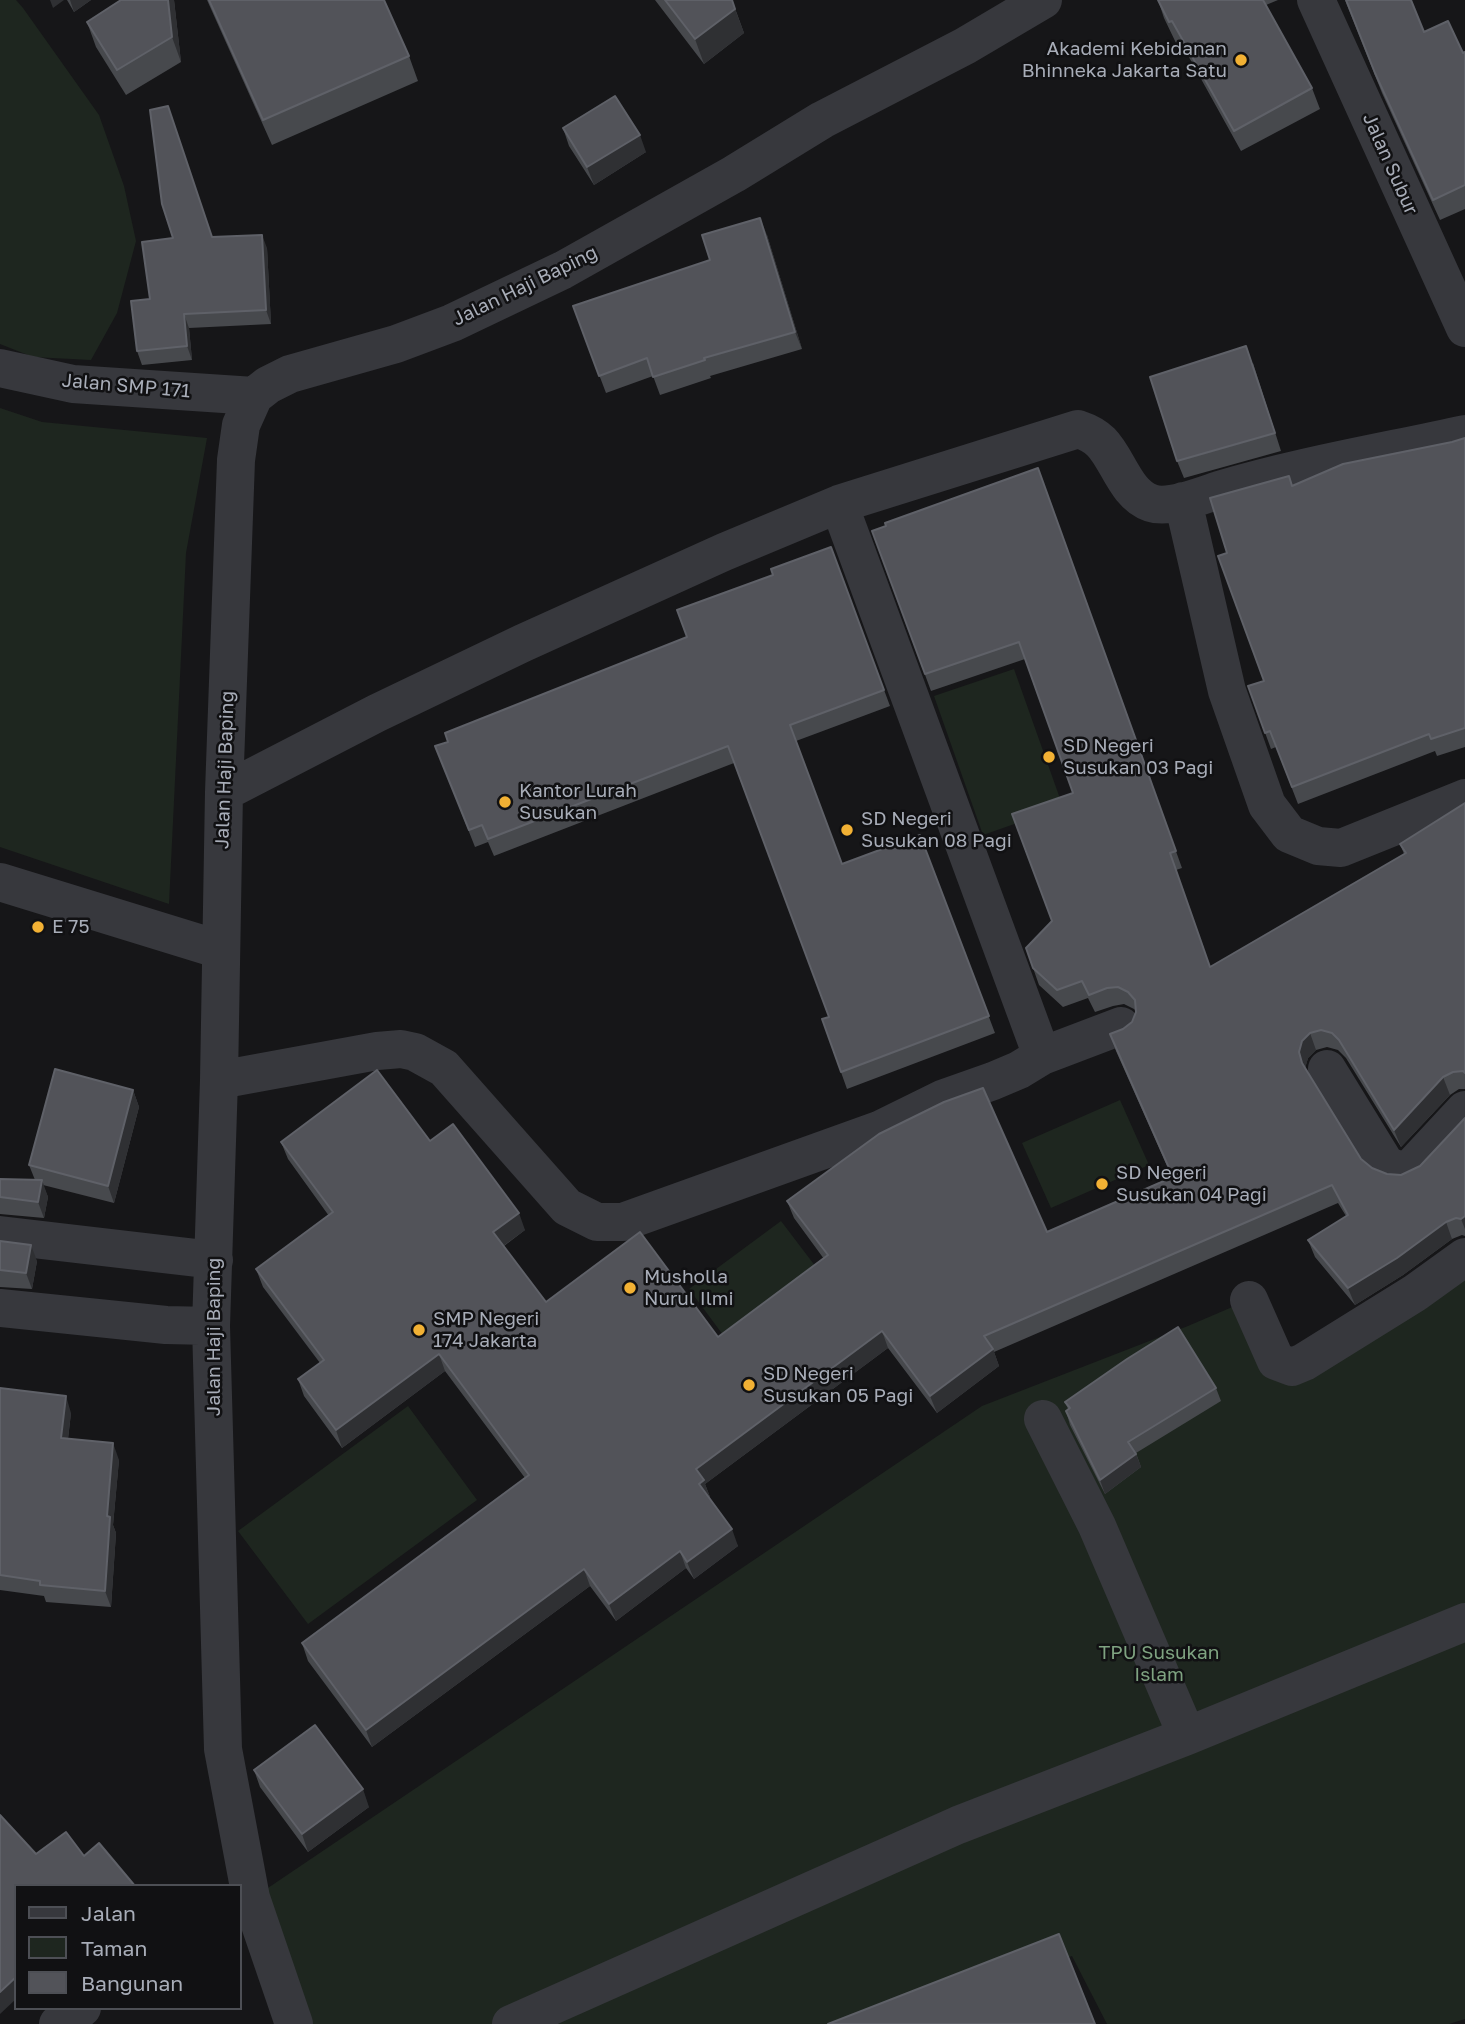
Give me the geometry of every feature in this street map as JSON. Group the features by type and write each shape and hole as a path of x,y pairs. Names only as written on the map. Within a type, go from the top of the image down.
{"street":[{"name":"Jalan Haji Baping","path":"294,2024 245,1902 223,1749 211,1326 224,792 236,460 241,425 254,396 268,385 290,374 396,344 452,323 563,270 734,174 822,120 965,46 1043,0"},
{"name":"Jalan Subur","path":"1316,0 1465,328"},
{"name":"Jalan SMP 171","path":"0,368 73,384 254,396"},
{"path":"224,792 377,713 547,631 724,552 839,504 1078,429 1090,433 1102,443 1136,494 1152,503 1164,504 1252,481 1465,434"},
{"path":"1183,501 1227,691 1267,805 1289,834 1318,846 1341,848 1465,798"},
{"path":"839,504 1042,1056"},
{"path":"0,882 220,950"},
{"path":"219,1080 377,1051 401,1049 415,1052 444,1068 567,1207 597,1222 623,1222 879,1130 942,1099 1019,1070 1042,1056 1121,1026"},
{"path":"1327,1069 1386,1165 1401,1171 1411,1168 1465,1110"},
{"path":"0,1235 214,1260"},
{"path":"1249,1300 1276,1361 1292,1367 1415,1293 1465,1258"},
{"path":"0,1307 166,1325 211,1326"},
{"path":"1043,1419 1097,1526 1187,1735"},
{"path":"511,2024 958,1825 1465,1622"},
{"path":"58,2024 79,2010"}],"green space":[{"path":"0,0 16,0 23,8 99,115 124,186 136,241 117,313 91,360 33,357 0,344"},
{"path":"0,408 42,422 207,438 186,553 169,904 0,847"},
{"path":"1014,669 1063,807 983,835 934,696"},
{"path":"1120,1100 1149,1165 1051,1208 1022,1143"},
{"path":"781,1221 819,1271 726,1339 689,1289"},
{"name":"TPU Susukan Islam","path":"1465,1256 1465,2019 1449,2024 1107,2024 1072,1956 878,2024 306,2024 259,1894 982,1406 1237,1305 1268,1370"},
{"path":"408,1406 477,1500 308,1624 238,1531"}],"building":[{"path":"121,0 168,0 172,37 117,70 87,22"},
{"path":"209,0 384,0 409,56 263,120"},
{"path":"665,0 732,0 735,9 695,39"},
{"name":"Akademi Kebidanan Bhinneka Jakarta Satu","path":"1158,0 1263,0 1312,88 1234,131"},
{"path":"1346,0 1411,0 1424,32 1448,21 1463,53 1465,52 1465,185 1433,200 1375,73"},
{"path":"615,96 640,135 587,167 563,128"},
{"path":"168,106 212,237 262,235 266,310 184,314 187,346 137,351 131,301 150,299 142,242 173,238 162,204 150,110"},
{"path":"760,218 795,332 704,358 705,360 653,377 647,358 599,376 573,306 710,260 702,235"},
{"path":"1246,346 1275,433 1177,461 1150,377"},
{"path":"1465,438 1465,728 1431,739 1429,734 1292,787 1270,731 1265,733 1248,686 1264,681 1218,556 1227,553 1210,498 1289,476 1292,486 1343,464"},
{"path":"1038,468 1176,851 1170,853 1210,967 1406,853 1400,844 1465,803 1465,1073 1453,1072 1443,1077 1394,1130 1339,1040 1332,1033 1321,1030 1310,1033 1302,1041 1299,1052 1302,1063 1361,1159 1372,1168 1387,1174 1401,1175 1420,1166 1465,1118 1465,1216 1446,1222 1397,1258 1348,1288 1308,1240 1348,1215 1332,1185 984,1336 993,1349 930,1396 882,1331 696,1469 704,1480 699,1484 732,1529 687,1562 680,1551 609,1604 584,1569 366,1730 302,1643 529,1475 439,1354 336,1430 298,1379 324,1360 256,1269 333,1212 281,1142 377,1070 430,1141 453,1124 519,1213 493,1232 546,1302 640,1232 718,1337 828,1255 787,1201 879,1134 944,1102 983,1088 1047,1232 1173,1177 1110,1034 1132,1022 1136,1012 1135,1000 1128,992 1118,987 1089,995 1082,981 1057,990 1033,968 1026,948 1052,921 1012,814 1073,793 1019,642 925,674 872,531 886,526 885,523"},
{"name":"SD Negeri Susukan 08 Pagi","path":"831,547 884,690 790,725 842,864 920,835 989,1016 841,1072 822,1019 829,1017 728,746 488,839 482,825 469,830 435,746 448,742 445,733 687,637 677,610 773,575 771,569"},
{"path":"55,1069 133,1090 108,1186 29,1165"},
{"path":"0,1179 42,1180 38,1202 0,1197"},
{"path":"0,1241 31,1245 26,1273 0,1270"},
{"path":"1178,1327 1216,1388 1128,1442 1136,1454 1100,1480 1066,1411 1070,1408 1065,1402"},
{"path":"0,1388 66,1396 61,1438 113,1443 105,1591 40,1585 40,1581 0,1575"},
{"path":"315,1725 363,1789 302,1834 254,1770"},
{"path":"0,1815 36,1854 66,1832 84,1856 99,1843 133,1884 14,1884 14,1979 0,1992"},
{"path":"1059,1934 1095,2024 828,2024"}],"place":[{"name":"Akademi Kebidanan Bhinneka Jakarta Satu","path":"1241,60"},
{"name":"SD Negeri Susukan 03 Pagi","path":"1049,757"},
{"name":"Kantor Lurah Susukan","path":"505,802"},
{"name":"SD Negeri Susukan 08 Pagi","path":"847,830"},
{"name":"E 75","path":"38,927"},
{"name":"SD Negeri Susukan 04 Pagi","path":"1102,1184"},
{"name":"Musholla Nurul Ilmi","path":"630,1288"},
{"name":"SMP Negeri 174 Jakarta","path":"419,1330"},
{"name":"SD Negeri Susukan 05 Pagi","path":"749,1385"}]}
